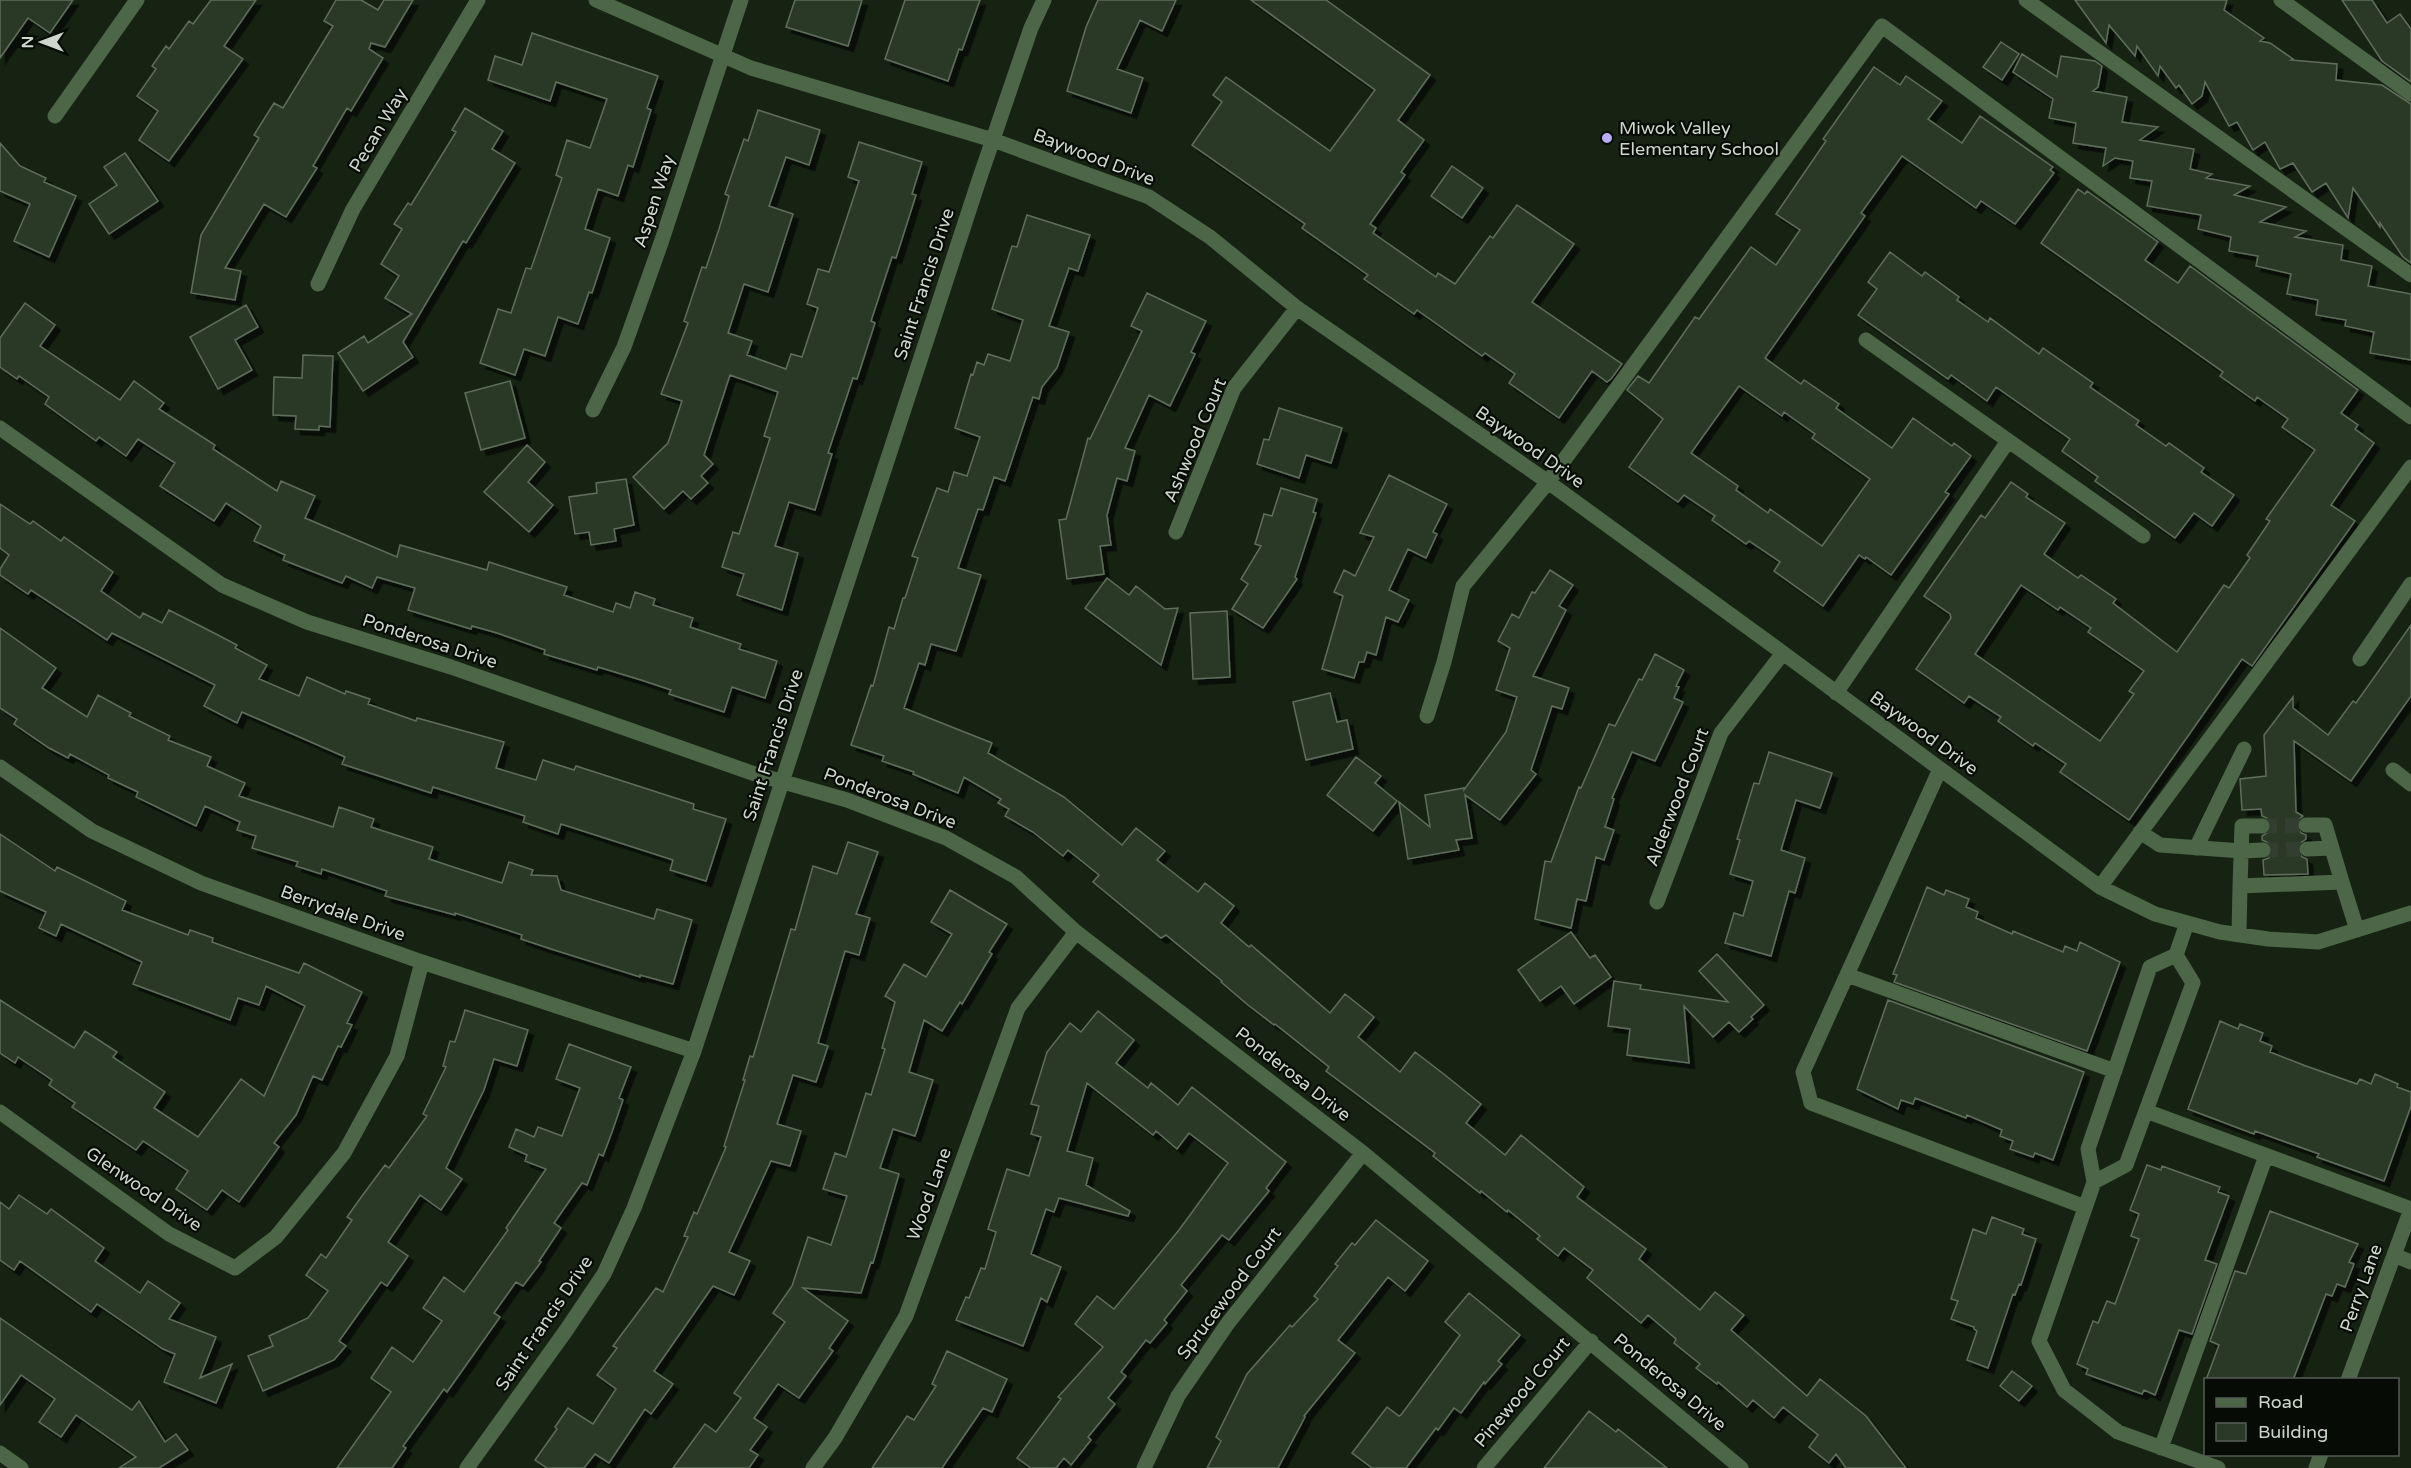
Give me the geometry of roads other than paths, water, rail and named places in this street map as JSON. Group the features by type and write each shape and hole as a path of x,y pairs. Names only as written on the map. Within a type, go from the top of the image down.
{"street":[{"path":"55,116 137,0"},
{"name":"Pecan Way","path":"318,284 353,209 478,0"},
{"name":"Baywood Drive","path":"596,0 751,68 993,140 1149,197 1210,237 1296,308 1548,482 2100,887 2155,914 2239,935 2268,939 2318,942 2411,913"},
{"name":"Aspen Way","path":"593,410 624,348 741,0"},
{"name":"Saint Francis Drive","path":"467,1468 604,1274 634,1208 694,1051 993,140 1031,28 1044,0"},
{"path":"2026,0 2411,275"},
{"path":"2281,0 2411,94"},
{"path":"1427,716 1444,662 1463,586 1548,482 1882,26 2411,417"},
{"name":"Ashwood Court","path":"1176,532 1234,388 1296,308"},
{"path":"1866,340 2143,536"},
{"name":"Ponderosa Drive","path":"0,428 222,585 307,622 451,667 752,773 847,800 946,838 1016,877 1076,932 1363,1153 1741,1468"},
{"path":"1836,693 2008,441"},
{"path":"2100,887 2411,467"},
{"path":"2360,659 2411,584"},
{"name":"Alderwood Court","path":"1657,902 1721,733 1783,653"},
{"path":"2196,848 2244,748"},
{"name":"Berrydale Drive","path":"0,767 92,831 201,883 422,962 694,1051"},
{"path":"1940,769 1803,1071 1811,1103 2085,1207"},
{"path":"2393,770 2411,784"},
{"path":"2306,825 2325,825 2357,930"},
{"path":"2239,935 2242,826 2262,826"},
{"path":"2140,832 2160,845 2242,852 2263,850"},
{"path":"2307,849 2332,848"},
{"path":"2240,886 2342,882"},
{"path":"2187,923 2176,955 2150,967 2088,1149 2094,1182 2039,1341 2064,1390 2118,1432 2218,1468"},
{"name":"Wood Lane","path":"813,1468 835,1438 906,1316 1018,1008 1076,932"},
{"path":"2094,1182 2127,1165 2193,983 2176,955"},
{"name":"Glenwood Drive","path":"0,1112 169,1234 235,1268 276,1237 344,1153 397,1056 422,962"},
{"path":"1847,975 2115,1071"},
{"path":"2146,1112 2411,1209"},
{"name":"Sprucewood Court","path":"1144,1468 1178,1396 1228,1323 1363,1153"},
{"path":"2161,1448 2266,1156"},
{"name":"Perry Lane","path":"2349,1378 2411,1209"},
{"path":"2394,1255 2411,1262"},
{"name":"Pinewood Court","path":"1484,1468 1591,1341"},
{"path":"0,1453 21,1468"}],"tunnel":[{"path":"2262,826 2306,825"},
{"path":"2263,850 2307,849"}],"place":[{"name":"Miwok Valley Elementary School","path":"1607,138"}]}
